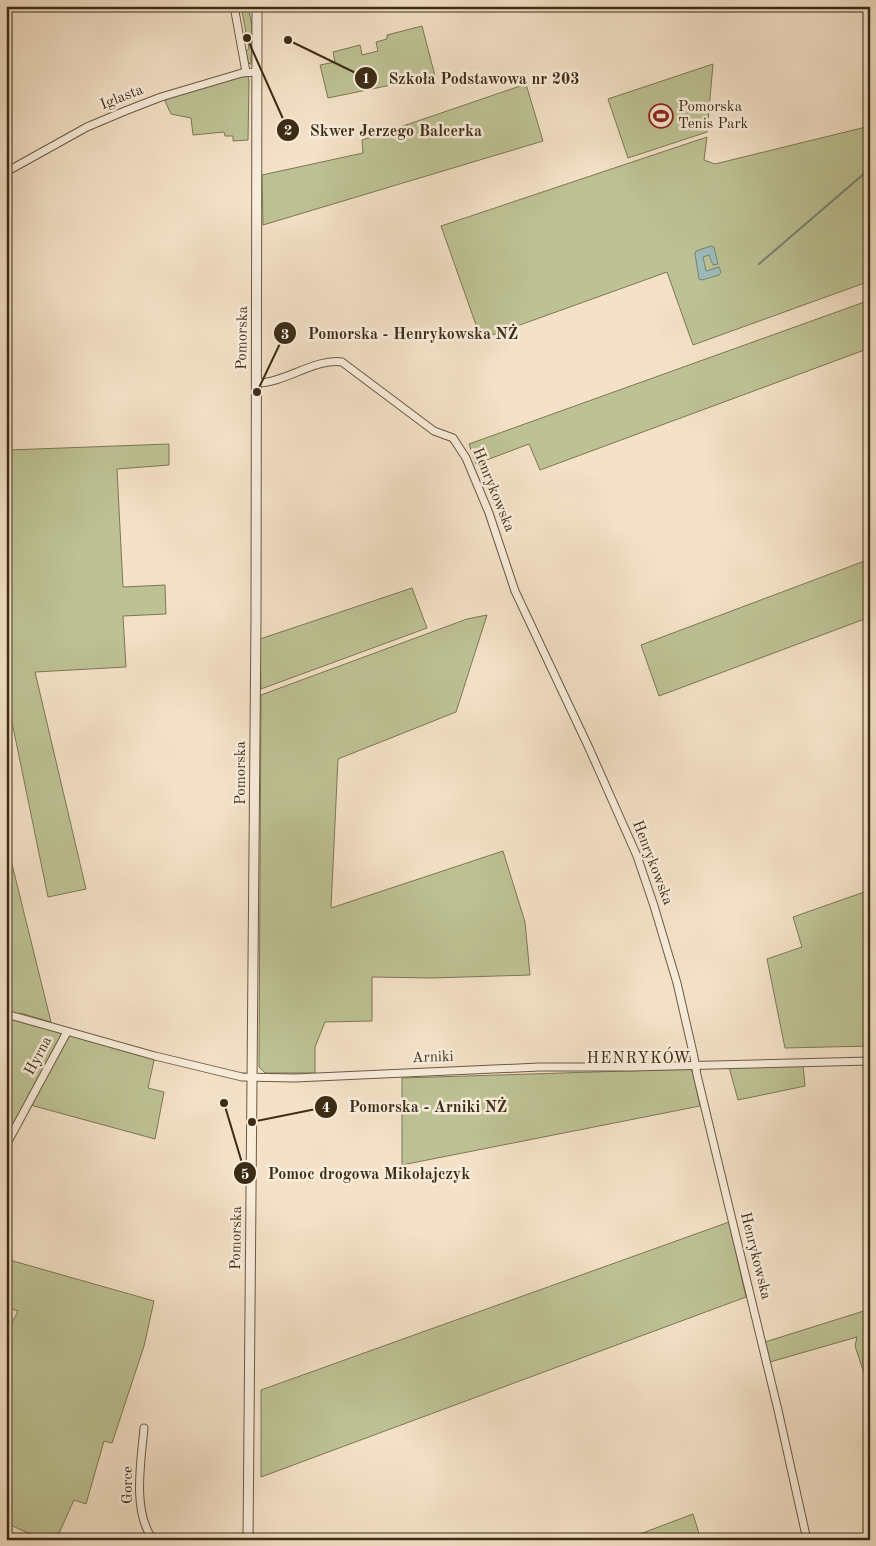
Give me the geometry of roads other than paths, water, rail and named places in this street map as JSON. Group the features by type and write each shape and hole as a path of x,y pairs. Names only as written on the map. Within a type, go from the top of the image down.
{"street":[{"path":"234,6 246,72"},
{"name":"Pomorska","path":"248,1540 253,1077 257,6"},
{"name":"Iglasta","path":"6,172 87,127 125,111 161,97 246,72 256,72"},
{"name":"Henrykowska","path":"256,383 269,382 324,363 342,362 434,431 450,435 466,458 489,513 515,591 638,856 654,906 678,983 695,1064 778,1410 807,1540"},
{"name":"Arniki","path":"6,1014 204,1069 253,1077 294,1078 539,1067 641,1067 695,1064 870,1061"},
{"name":"Hyrna","path":"6,1145 67,1032"},
{"name":"Gorce","path":"144,1428 140,1469 141,1516 153,1540"}],"water":[{"path":"711,246 714,247 718,264 713,265 709,255 703,257 706,271 719,267 721,272 719,275 702,280 699,279 695,254 696,251"}],"waterway":[{"path":"759,264 870,170"}],"place":[{"name":"Skwer Jerzego Balcerka","path":"247,38"},
{"name":"Szkoła Podstawowa nr 203","path":"288,40"},
{"name":"Pomorska Tenis Park","path":"661,116"},
{"name":"Pomorska - Henrykowska NŻ","path":"257,392"},
{"name":"Pomoc drogowa Mikołajczyk","path":"224,1103"},
{"name":"Pomorska - Arniki NŻ","path":"252,1122"}],"district":[{"name":"HENRYKÓW","path":"639,1059"}]}
